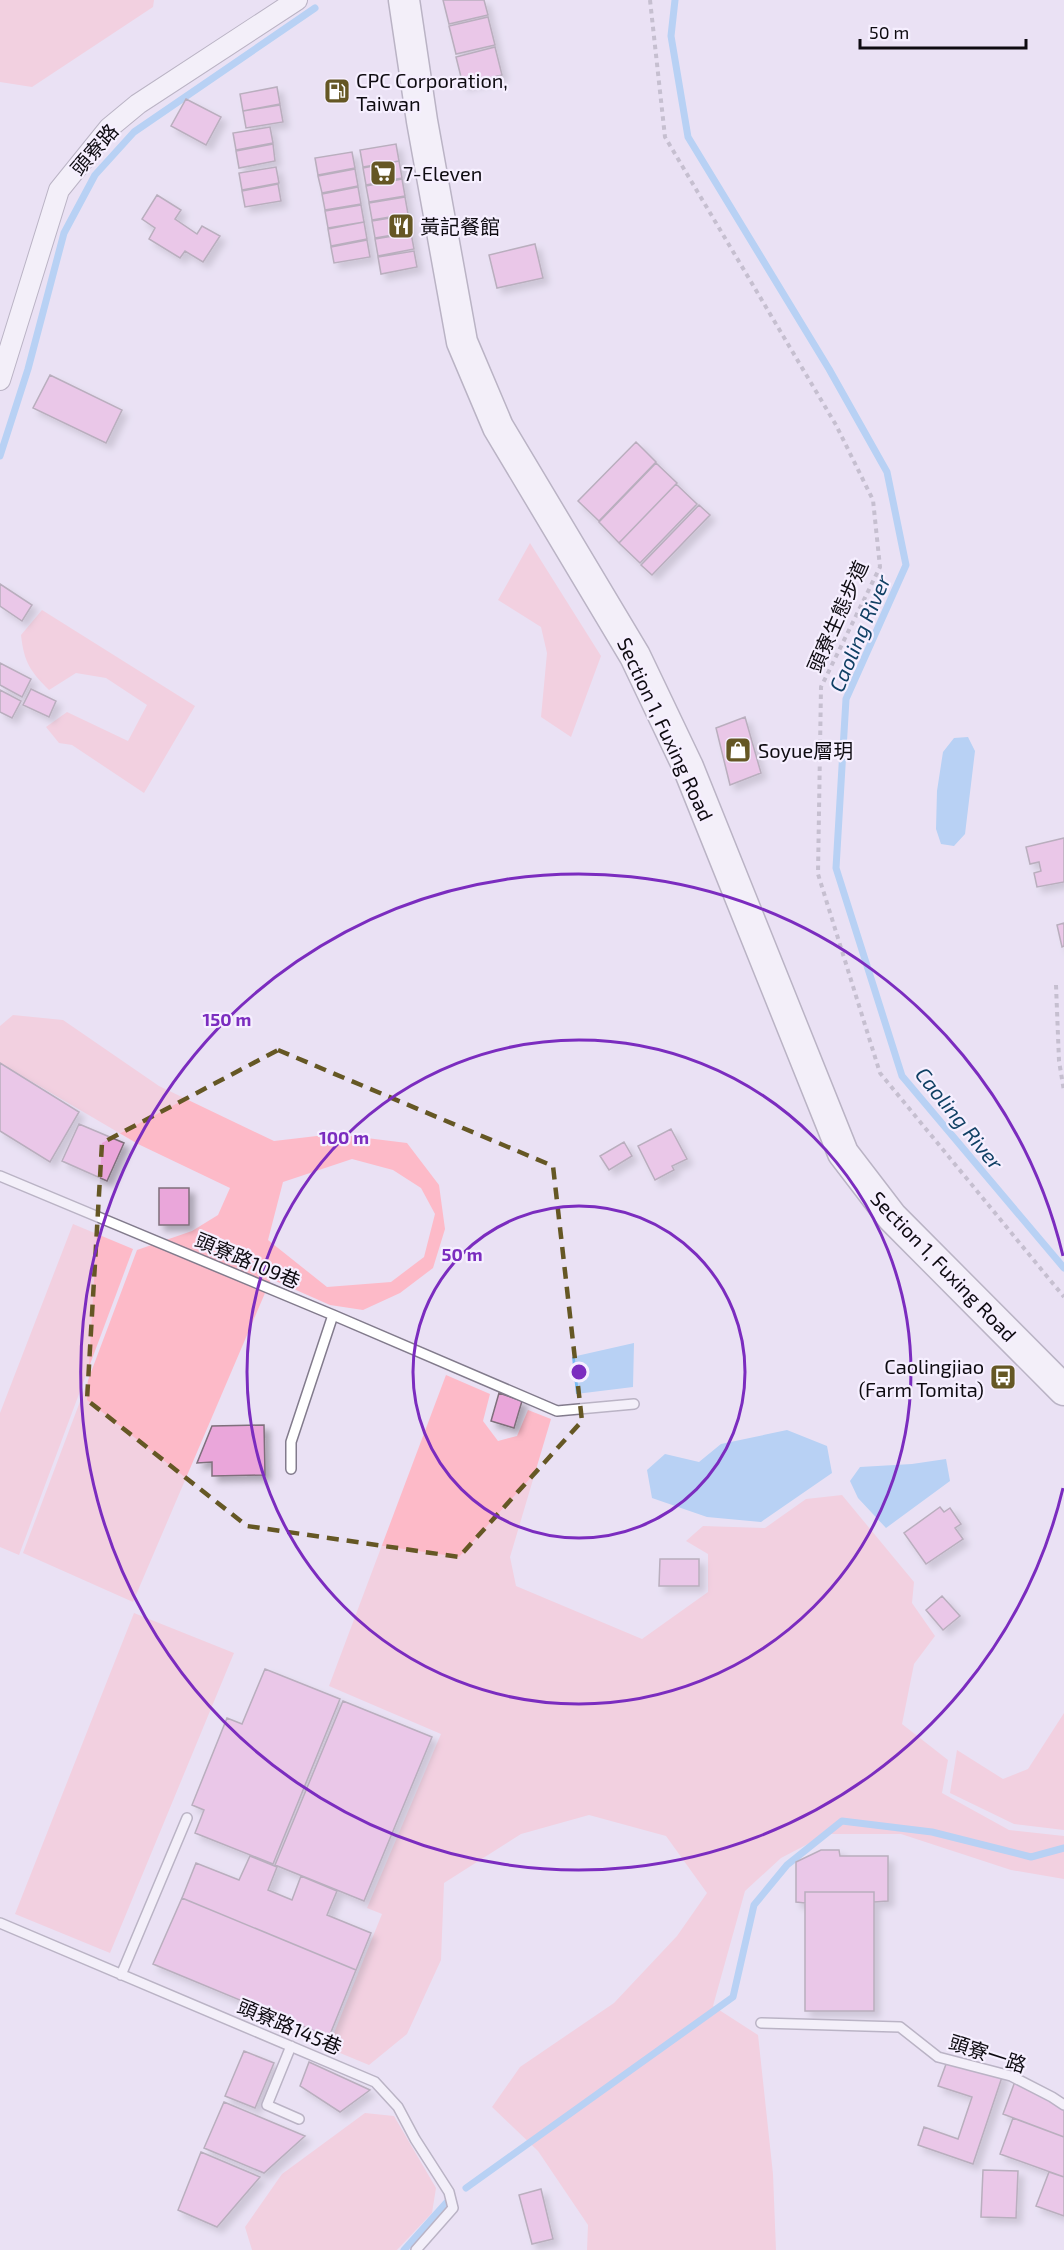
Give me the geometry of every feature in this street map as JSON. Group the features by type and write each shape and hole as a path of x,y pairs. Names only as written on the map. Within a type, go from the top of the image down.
{"main road":[{"name":"Section 1, Fuxing Road","path":"404,0 462,342 498,427 634,656 688,767 843,1153 892,1216 1064,1390"}],"street":[{"name":"頭寮路","path":"0,380 59,190 109,128 138,104 297,0"}],"lane":[{"name":"頭寮路109巷","path":"0,1176 557,1411 633,1404"},
{"path":"291,1470 291,1442 333,1316"},
{"path":"121,1975 187,1818"},
{"name":"頭寮路145巷","path":"0,1923 375,2082 398,2107 415,2139 449,2192 453,2208 416,2250"},
{"name":"頭寮一路","path":"761,2023 900,2027 938,2057 1011,2076 1064,2105"},
{"path":"291,2046 267,2105 299,2120"}],"path":[{"name":"頭寮生態步道","path":"650,0 665,138 836,425 873,500 880,567 821,687 818,874 880,1073 1064,1297"},
{"path":"1056,985 1059,1061 1064,1091"}],"highlighted area":[{"path":"278,1050 553,1166 582,1421 459,1557 247,1526 87,1400 102,1143"}],"shaded area":[{"path":"0,0 154,0 153,7 32,87 0,82"},
{"path":"530,543 601,656 571,737 541,717 547,653 541,627 498,600"},
{"path":"42,610 195,706 144,793 72,745 59,743 46,727 67,712 128,741 147,705 106,678 76,673 49,690 29,666 21,635"},
{"path":"13,1015 63,1020 159,1086 274,1141 334,1134 407,1143 439,1185 445,1229 433,1268 400,1293 363,1310 330,1305 271,1279 133,1602 23,1553 137,1250 192,1231 218,1215 230,1188 138,1144 0,1063 0,1026","holes":["352,1159 393,1170 421,1188 435,1214 424,1257 391,1282 327,1287 268,1240 283,1182"]},
{"path":"73,1224 133,1249 19,1555 0,1547 0,1413"},
{"path":"446,1375 490,1394 483,1421 498,1441 517,1436 528,1410 551,1419 510,1557 516,1586 642,1639 708,1592 708,1554 686,1541 703,1526 765,1528 806,1499 842,1495 914,1582 912,1603 935,1636 914,1664 902,1724 948,1760 942,1793 1009,1830 1064,1836 1064,1879 1011,1870 901,1834 827,1834 781,1858 745,1891 713,2006 758,2035 773,2174 776,2250 587,2250 588,2225 538,2151 492,2107 520,2067 614,2003 677,1936 707,1893 666,1836 589,1815 521,1834 444,1883 441,1960 407,2034 369,2065 328,2048 382,1914 367,1908 441,1734 329,1686"},
{"path":"134,1613 234,1653 110,1953 15,1914"},
{"path":"1064,1713 1064,1830 1014,1824 950,1793 957,1750 1003,1779 1028,1769"},
{"path":"365,2113 394,2116 436,2188 432,2213 397,2250 252,2250 245,2227 282,2174"}],"water":[{"path":"968,737 975,751 965,834 954,846 941,844 936,829 937,791 943,752 954,738"},
{"path":"634,1343 633,1387 576,1394 572,1357"},
{"path":"787,1430 827,1446 832,1473 761,1522 707,1517 652,1498 647,1470 665,1454 699,1462 721,1444"},
{"path":"946,1459 950,1481 886,1528 858,1498 850,1481 860,1467 912,1464"}],"building":[{"path":"443,0 484,0 488,15 449,24"},
{"path":"488,17 495,45 456,54 449,26"},
{"path":"495,47 502,75 463,85 456,57"},
{"path":"277,87 280,104 243,111 240,94"},
{"path":"186,99 221,117 206,145 171,126"},
{"path":"280,105 283,122 246,128 243,111"},
{"path":"270,127 273,143 236,150 233,133"},
{"path":"273,144 275,161 239,168 236,151"},
{"path":"396,144 399,161 363,167 360,150"},
{"path":"352,152 355,168 318,175 315,158"},
{"name":"7-Eleven","path":"399,161 402,178 366,185 363,168"},
{"path":"276,167 279,183 242,190 239,173"},
{"path":"355,169 358,186 322,193 318,176"},
{"path":"402,179 405,196 369,202 366,186"},
{"path":"278,184 281,201 245,207 242,191"},
{"path":"358,187 361,204 325,210 322,194"},
{"path":"157,195 181,210 175,219 197,234 202,226 220,236 203,262 185,251 180,258 149,239 155,228 142,219"},
{"path":"405,197 408,214 372,220 369,203"},
{"path":"361,205 364,222 328,228 325,211"},
{"path":"408,215 411,232 375,238 372,221"},
{"path":"364,222 367,239 331,246 328,229"},
{"path":"411,233 414,249 378,256 375,239"},
{"path":"367,240 370,257 334,263 331,247"},
{"path":"535,244 543,278 497,288 489,255"},
{"path":"414,251 417,267 381,274 378,257"},
{"path":"50,375 122,410 106,443 33,408"},
{"path":"636,442 656,462 599,521 578,501"},
{"path":"656,463 677,483 619,543 599,522"},
{"path":"676,484 697,504 640,563 619,543"},
{"path":"699,505 710,515 652,575 641,565"},
{"path":"0,584 32,605 22,621 0,606"},
{"path":"0,663 31,679 22,697 0,685"},
{"path":"31,689 56,701 49,717 23,705"},
{"path":"0,690 21,701 12,718 0,712"},
{"name":"Soyue層玥","path":"745,717 761,773 730,785 716,728"},
{"path":"1064,838 1064,882 1037,887 1034,873 1041,871 1039,862 1030,864 1026,847"},
{"path":"1064,923 1064,946 1062,947 1057,925"},
{"path":"0,1063 79,1112 50,1162 0,1131"},
{"path":"79,1124 124,1143 107,1181 62,1161"},
{"path":"671,1129 687,1159 672,1166 674,1170 655,1180 638,1146"},
{"path":"624,1142 632,1156 609,1170 600,1156"},
{"path":"159,1188 189,1188 189,1225 159,1225"},
{"path":"499,1393 522,1401 514,1428 491,1421"},
{"path":"264,1425 265,1475 212,1476 212,1462 197,1463 212,1426"},
{"path":"940,1507 944,1512 950,1508 961,1524 955,1528 963,1539 926,1564 904,1533"},
{"path":"660,1559 699,1559 699,1586 659,1586"},
{"path":"942,1596 960,1616 943,1630 926,1610"},
{"path":"265,1669 340,1699 273,1864 195,1833 204,1810 192,1805 227,1718 242,1724"},
{"path":"343,1701 432,1737 364,1901 275,1865"},
{"path":"821,1850 839,1850 840,1856 888,1856 888,1901 874,1902 874,1892 805,1892 805,1903 796,1902 796,1862"},
{"path":"250,1856 277,1867 268,1890 292,1900 301,1876 337,1891 327,1915 371,1933 356,1970 182,1898 196,1863 239,1880"},
{"path":"805,1892 874,1892 874,2011 805,2011"},
{"path":"182,1898 356,1970 329,2037 153,1964"},
{"path":"244,2051 274,2063 255,2108 225,2096"},
{"path":"949,2056 1003,2074 973,2164 918,2145 924,2127 958,2139 972,2097 938,2086"},
{"path":"309,2062 370,2090 340,2112 300,2086"},
{"path":"1017,2076 1064,2107 1064,2137 1003,2114"},
{"path":"224,2102 305,2136 264,2173 204,2148"},
{"path":"1013,2118 1064,2137 1064,2177 1000,2154"},
{"path":"201,2152 260,2177 217,2227 178,2210"},
{"path":"983,2170 1018,2171 1016,2218 981,2217"},
{"path":"1049,2172 1064,2177 1064,2216 1036,2206"},
{"path":"541,2189 553,2239 532,2244 519,2195"}],"waterway":[{"name":"Caoling River","path":"675,0 671,36 688,137 829,369 887,472 906,565 846,699 836,868 902,1076 1064,1268"},
{"path":"0,456 28,369 64,233 95,175 134,132 315,8"},
{"path":"466,2188 733,1997 754,1905 787,1865 842,1821 932,1832 1031,1857 1064,1848"},
{"path":"404,2250 446,2203"}],"place":[{"name":"CPC Corporation, Taiwan","path":"337,91"},
{"name":"7-Eleven","path":"383,173"},
{"name":"黃記餐館","path":"401,226"},
{"name":"Soyue層玥","path":"738,750"},
{"name":"Caolingjiao (Farm Tomita)","path":"1003,1377"}]}
